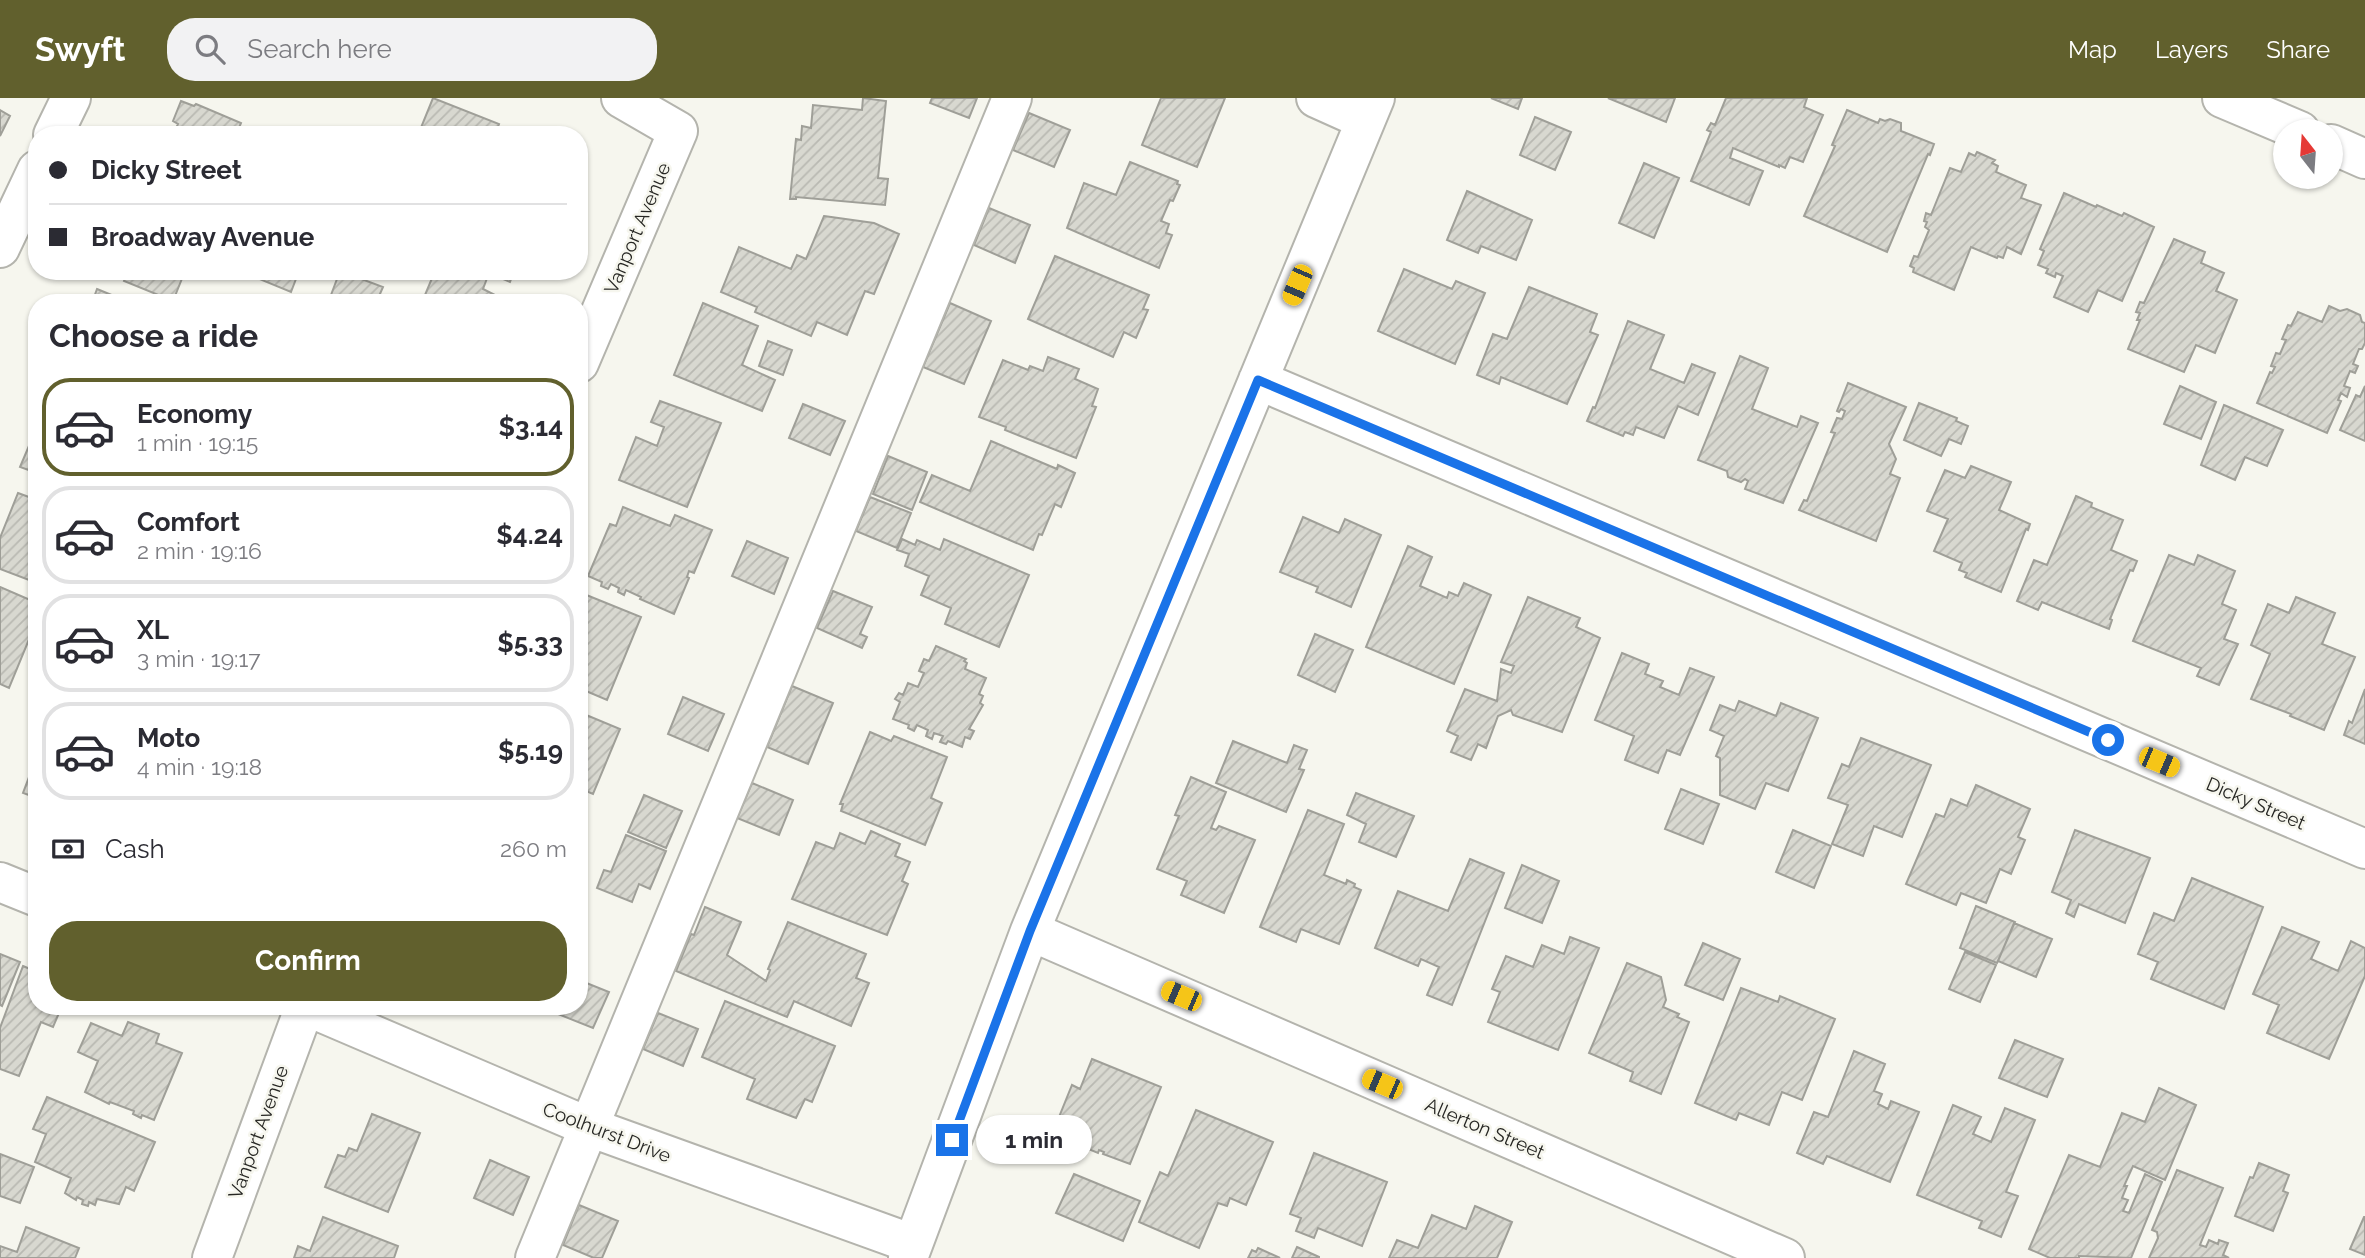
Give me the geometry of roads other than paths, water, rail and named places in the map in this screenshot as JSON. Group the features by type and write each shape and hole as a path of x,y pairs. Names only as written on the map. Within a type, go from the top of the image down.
{"street":[{"path":"57,126 71,98"},
{"name":"Vanport Avenue","path":"588,342 678,131 621,98"},
{"path":"535,1258 1012,98"},
{"path":"911,1251 1030,931 1370,109 1316,98"},
{"path":"2222,98 2273,119"},
{"path":"2343,149 2365,159"},
{"path":"0,248 28,189"},
{"name":"Dicky Street","path":"1258,380 2365,849"},
{"path":"0,882 28,893"},
{"name":"Allerton Street","path":"1030,931 1785,1258"},
{"name":"Vanport Avenue","path":"212,1258 302,1015"},
{"name":"Coolhurst Drive","path":"326,1015 589,1127 911,1251"}]}
